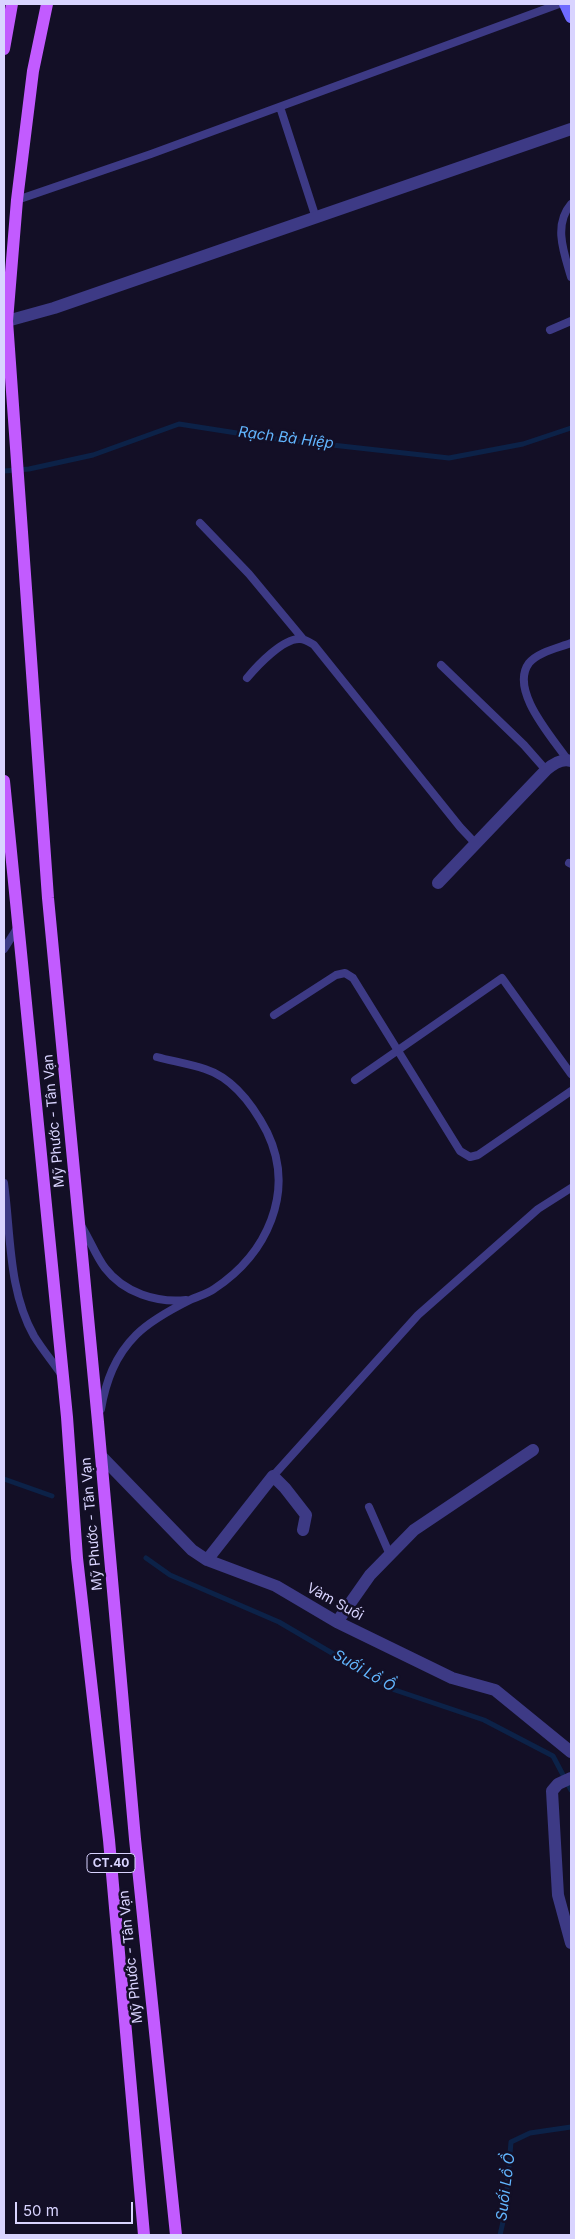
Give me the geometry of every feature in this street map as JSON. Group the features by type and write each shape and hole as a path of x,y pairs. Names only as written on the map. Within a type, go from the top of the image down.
{"main road":[{"path":"4,49 12,4"},
{"name":"Mỹ Phước - Tân Vạn","path":"48,4 33,71 17,200 7,321 48,898 98,1422 136,1849 176,2235"},
{"path":"565,4 571,17"},
{"name":"Mỹ Phước - Tân Vạn","path":"4,781 8,866 18,926 62,1376 77,1558 109,1840 144,2235"}],"street":[{"path":"7,321 54,308 571,129"},
{"path":"438,883 546,770 555,763 569,760"},
{"path":"337,1622 370,1575 414,1530 533,1450"},
{"name":"Vàm Suối","path":"100,1456 192,1550 207,1560 276,1586 337,1622 452,1678 495,1690 571,1752"},
{"path":"207,1560 273,1476 285,1488 306,1516 303,1530"},
{"path":"571,1778 558,1784 552,1791 558,1895 571,1943"}],"lane":[{"path":"17,200 280,107 559,4"},
{"path":"280,107 316,218"},
{"path":"571,204 564,212 560,228 564,254 571,277"},
{"path":"550,330 571,320"},
{"path":"200,523 249,574 303,639 314,645 460,827 475,843"},
{"path":"247,678 282,646 293,639 303,639"},
{"path":"569,760 530,704 523,688 524,675 529,663 542,654 571,643"},
{"path":"442,665 524,745 546,770"},
{"path":"4,949 18,926"},
{"path":"274,1015 336,974 345,973 353,978 460,1151 470,1157 478,1156 571,1091"},
{"path":"355,1080 502,978 571,1074"},
{"path":"98,1422 105,1384 117,1358 136,1334 191,1299 214,1290 248,1262 264,1240 276,1207 280,1184 272,1143 258,1115 235,1087 207,1069 157,1057"},
{"path":"4,1184 12,1269 20,1301 34,1336 62,1376"},
{"path":"273,1476 418,1315 538,1209 571,1188"},
{"path":"78,1220 106,1269 124,1286 147,1297 168,1302 191,1299"},
{"path":"369,1507 390,1555"}],"waterway":[{"name":"Rạch Bà Hiệp","path":"4,471 29,469 93,455 179,424 269,438 449,458 523,444 571,428"},
{"name":"Suối Lồ Ồ","path":"4,1479 52,1496"},
{"name":"Suối Lồ Ồ","path":"146,1558 170,1575 279,1622 395,1690 484,1720 553,1756 571,1790"},
{"name":"Suối Lồ Ồ","path":"500,2235 505,2213 511,2142 530,2133 571,2127"}]}
